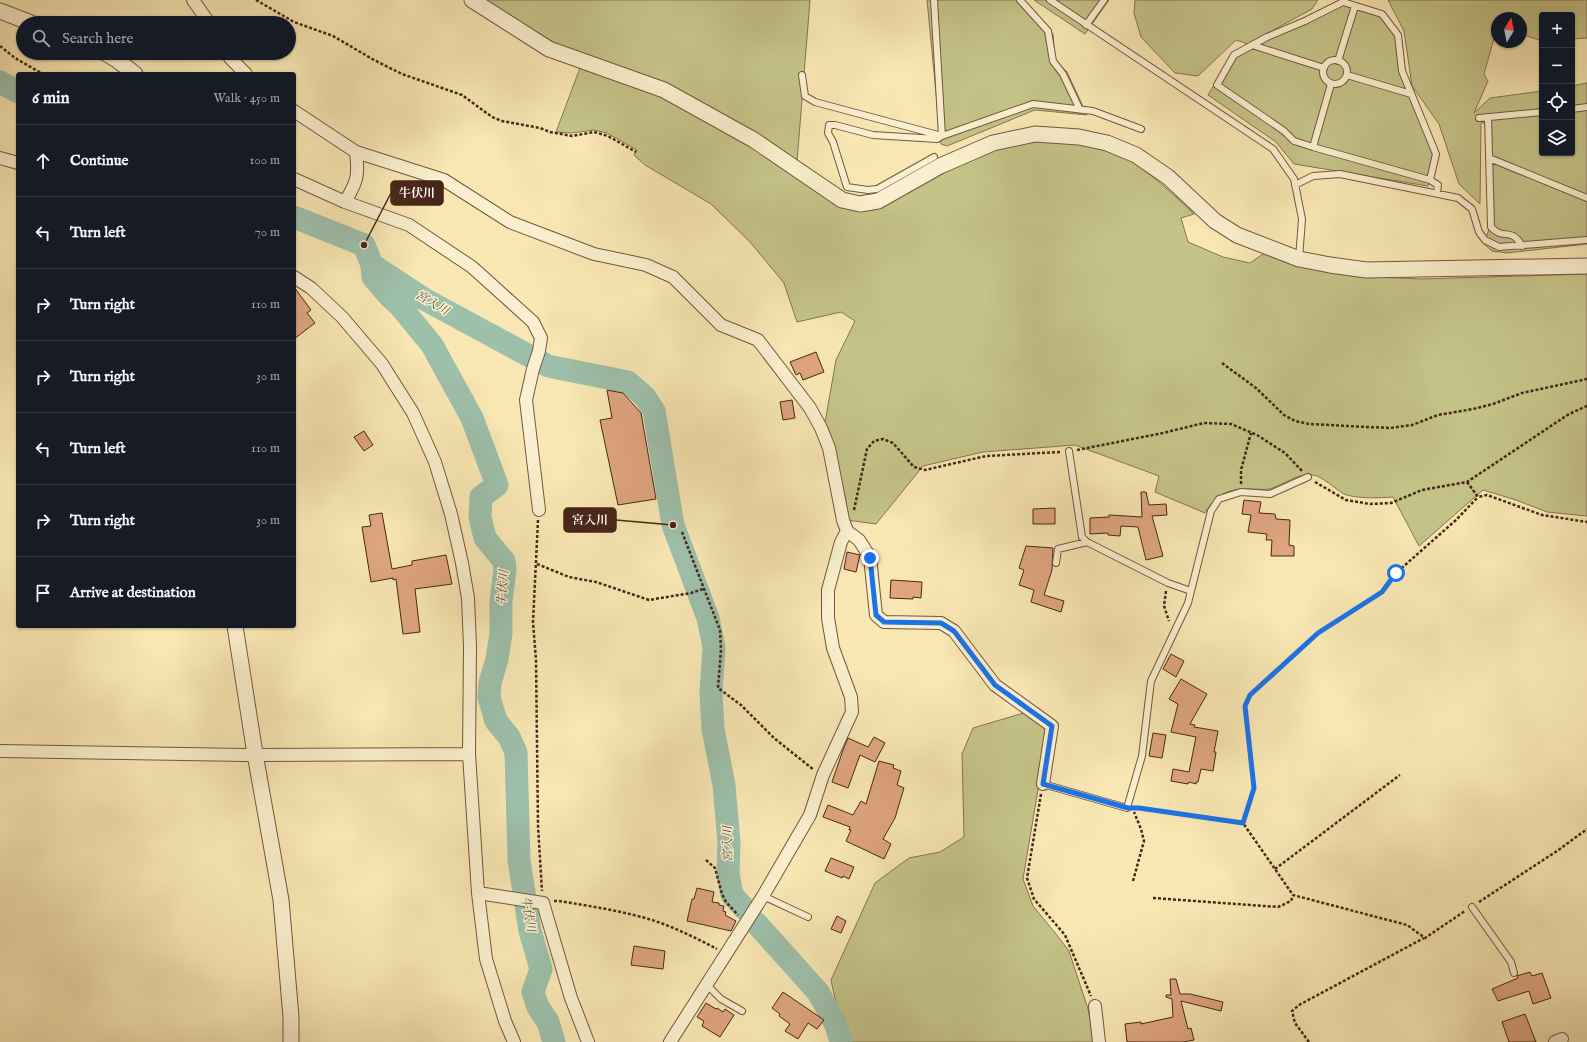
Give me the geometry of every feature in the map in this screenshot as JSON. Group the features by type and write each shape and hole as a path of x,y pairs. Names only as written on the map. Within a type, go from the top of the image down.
{"street":[{"path":"193,0 204,16"},
{"path":"472,0 548,49 664,90 754,140 842,200 860,204 878,201 940,166 992,143 1035,134 1078,137 1107,143 1136,155 1168,177 1215,221 1237,235 1299,259 1366,270 1587,266"},
{"path":"0,11 16,17"},
{"path":"117,60 132,72"},
{"path":"232,60 244,72"},
{"path":"296,112 356,152 444,180 510,222 594,254 646,265 673,276 722,325 758,340 810,408 821,428 829,448 843,520 847,531 859,540 870,558 876,615 884,622 941,623 954,631 995,685 1052,726 1043,784"},
{"path":"345,202 356,184 358,164 356,152"},
{"path":"0,158 16,162"},
{"path":"296,180 345,202 409,225 472,266 533,322 541,338 526,400 539,510"},
{"path":"296,278 311,288 342,317 382,364 413,413 435,462 451,514 468,598 470,646 469,754 478,893 486,959 505,1021 514,1042"},
{"path":"670,1042 763,896 810,815 823,775 852,712 851,697 833,648 828,618 828,590 841,542 847,531"},
{"path":"235,628 254,754 281,900 290,1002 291,1042"},
{"path":"0,751 254,754 469,754"},
{"path":"478,893 543,903 571,998 588,1042"},
{"path":"1095,1006 1099,1042"}],"lane":[{"path":"934,0 942,136"},
{"path":"1020,0 1048,31 1053,61 1063,74 1080,110"},
{"path":"1050,0 1272,149 1294,179 1302,219 1299,259"},
{"path":"1086,25 1104,0"},
{"path":"1430,180 1436,154 1402,71 1398,35 1382,14 1343,2 1234,55 1217,86 1284,131 1294,141 1430,180 1438,185 1437,193"},
{"path":"1338,61 1355,6"},
{"path":"1252,45 1324,68"},
{"path":"1330,61 1338,61 1344,65 1347,75 1341,83 1331,84 1324,78 1324,68 1330,61"},
{"path":"802,75 805,96 815,102 942,136"},
{"path":"1347,75 1411,94"},
{"path":"1313,147 1331,84"},
{"path":"934,157 877,189 868,190 847,187 833,142 828,133 829,125 835,125 873,135 937,139 1033,104 1093,111 1141,129"},
{"path":"1575,109 1587,107"},
{"path":"1479,118 1539,112"},
{"path":"1488,118 1491,227 1495,231 1513,235 1518,238 1522,246"},
{"path":"1489,158 1587,198"},
{"path":"1295,186 1314,176 1340,174 1458,198 1472,209 1479,232 1485,240 1499,247 1587,240"},
{"path":"1069,451 1082,537 1087,542 1168,583 1191,591"},
{"path":"1043,784 1128,808 1142,756 1151,680 1188,603 1211,511 1219,499 1241,492 1270,494 1308,477"},
{"path":"1056,563 1058,549 1087,542"},
{"path":"763,896 808,917"},
{"path":"1472,907 1511,962 1514,973"},
{"path":"706,984 720,999 742,1011"}],"path":[{"path":"256,0 284,16"},
{"path":"296,23 333,36 374,60 402,74 462,95 497,119 572,136 594,132 608,136 636,152"},
{"path":"0,46 16,59"},
{"path":"19,60 40,72"},
{"path":"1222,363 1256,388 1284,415 1295,421 1309,424 1368,428 1390,428 1412,425 1438,415 1474,409 1493,404 1522,393 1587,379"},
{"path":"847,531 854,514 867,449 874,441 883,439 893,443 914,467 925,470 986,456 1069,451 1164,433 1204,423 1231,424 1252,433 1285,453 1308,477 1326,489 1346,500 1370,504 1391,502 1422,490 1468,482 1569,414 1587,406"},
{"path":"1241,492 1241,470 1252,433"},
{"path":"1468,482 1478,498"},
{"path":"1243,823 1254,788 1245,706 1250,695 1318,633 1382,592 1396,573 1456,520 1478,498 1487,495 1542,515 1587,522"},
{"path":"539,510 533,622 536,660 538,826 543,903 559,901 600,908 652,920 726,953"},
{"path":"682,532 720,630 722,649 718,688 741,705 774,738 815,771 823,775"},
{"path":"537,564 569,577 596,582 649,600 703,589"},
{"path":"1168,583 1164,606 1173,634"},
{"path":"1275,869 1400,775"},
{"path":"1043,784 1027,878 1034,899 1065,935 1095,1006"},
{"path":"1133,881 1144,841 1133,808 1243,823 1293,895 1407,925 1425,938"},
{"path":"1309,1042 1295,1023 1292,1011 1299,1005 1425,938 1587,830"},
{"path":"706,860 715,868 719,886 726,902 746,922"},
{"path":"1153,898 1278,907 1291,901 1293,895"}],"shaded area":[{"path":"485,0 810,0 797,162 554,43"},
{"path":"927,0 1023,0 1053,34 1055,61 1067,72 1087,115 1035,110 947,146 941,144"},
{"path":"1034,0 1109,0 1085,34"},
{"path":"1135,0 1318,0 1312,9 1248,44 1236,40 1198,76 1175,73 1141,37 1134,13"},
{"path":"1340,0 1385,14 1401,35 1405,71 1439,154 1428,186 1294,164 1276,142 1208,95 1232,54"},
{"path":"1388,0 1587,0 1587,38 1575,39 1575,12 1539,12 1539,40 1527,36 1527,12 1491,12 1491,48 1484,74 1488,81 1474,113 1490,98 1539,91 1539,156 1575,156 1575,85 1587,83 1587,244 1507,253 1492,251 1484,244 1490,226 1485,123 1481,123 1480,204 1459,184 1439,124 1412,86 1404,31"},
{"path":"580,68 658,93 742,140 849,208 858,210 880,207 919,185 976,158 999,149 1025,142 1057,141 1091,146 1121,156 1134,163 1158,181 1194,214 1181,218 1188,242 1223,257 1250,263 1263,254 1298,264 1351,276 1421,279 1587,274 1587,516 1547,512 1516,500 1483,490 1419,546 1393,497 1368,498 1349,496 1340,492 1317,476 1307,475 1295,477 1269,489 1243,489 1230,491 1214,501 1205,513 1155,492 1159,476 1075,445 983,452 923,466 876,524 847,520 846,501 834,456 824,428 836,360 855,321 841,312 797,322 784,283 750,242 711,204 645,165 634,155 637,150 607,133 594,130 572,133 556,132"},
{"path":"1027,712 1048,730 1023,879 1033,906 1069,951 1088,1009 1095,1042 839,1042 843,1035 831,980 875,883 909,858 940,852 964,837 962,754 973,728"}],"building":[{"path":"296,290 311,310 307,313 315,323 296,337"},
{"path":"816,352 824,372 803,380 800,373 796,375 790,362"},
{"path":"607,390 623,393 641,413 656,499 618,505 600,420 612,418"},
{"path":"792,400 795,418 783,420 780,402"},
{"path":"364,431 373,445 364,451 354,437"},
{"path":"1141,492 1146,492 1149,505 1166,504 1167,515 1152,516 1163,556 1146,560 1138,527 1121,526 1120,536 1108,535 1108,533 1090,534 1090,518 1109,517 1109,515 1142,517"},
{"path":"1244,500 1261,502 1259,513 1275,514 1276,519 1290,520 1289,545 1294,546 1294,556 1271,556 1272,540 1266,540 1267,534 1248,532 1251,515 1242,514"},
{"path":"1055,508 1055,524 1033,524 1033,509"},
{"path":"382,513 392,569 412,565 412,561 446,555 452,584 415,589 420,632 403,634 396,579 393,580 393,578 371,582 362,527 371,526 369,515"},
{"path":"1026,546 1053,548 1052,570 1044,595 1064,601 1061,612 1031,602 1034,590 1019,585 1024,570 1019,568"},
{"path":"847,552 860,555 856,572 844,569"},
{"path":"891,580 922,582 921,598 890,598"},
{"path":"1171,654 1184,661 1176,677 1163,669"},
{"path":"1181,679 1207,694 1190,724 1195,725 1194,727 1218,731 1214,752 1216,752 1213,771 1201,769 1198,782 1196,782 1196,784 1171,781 1173,769 1189,772 1196,737 1171,732 1178,704 1169,699"},
{"path":"1153,733 1166,735 1162,758 1149,756"},
{"path":"874,737 885,743 875,762 860,755 848,788 832,782 848,738 868,747"},
{"path":"879,761 894,765 893,768 901,771 897,785 904,788 895,818 883,839 891,844 884,859 846,841 851,830 849,830 850,827 823,817 828,805 853,815 861,801 866,804"},
{"path":"831,858 854,867 849,879 843,876 842,878 825,871"},
{"path":"697,888 714,892 712,902 719,903 719,905 724,906 723,911 726,912 725,915 736,921 731,931 687,921 692,899 694,899"},
{"path":"837,916 846,921 841,933 831,929"},
{"path":"634,946 665,951 663,969 631,965"},
{"path":"1530,972 1532,976 1542,973 1551,998 1533,1004 1529,991 1498,1001 1492,989 1518,978 1517,976"},
{"path":"1170,979 1176,979 1180,994 1190,994 1223,1002 1221,1011 1181,1001 1188,1029 1191,1028 1194,1040 1183,1042 1127,1042 1125,1024 1141,1022 1141,1024 1173,1017 1172,999 1166,997 1166,995 1171,995"},
{"path":"783,992 824,1020 817,1029 808,1023 798,1039 785,1031 790,1024 779,1016 780,1014 772,1008"},
{"path":"706,1003 723,1012 725,1009 734,1015 720,1037 702,1026 704,1021 697,1017"},
{"path":"1525,1014 1536,1042 1509,1042 1502,1022"}],"waterway":[{"name":"牛伏川","path":"0,82 16,91"},
{"name":"牛伏川","path":"296,218 364,245 372,265 373,277 400,306 432,345 472,418 497,485 481,497 480,517 485,538 504,561 505,570 501,601 501,633 497,659 490,683 489,697 496,721 509,737 516,752 519,860 530,931 541,969 533,992 538,1007 548,1022 554,1042"},
{"name":"宮入川","path":"372,265 424,299 548,366 628,382 645,397 654,411 673,525 708,618 714,647 711,693 713,729 724,785 729,842 728,874 732,895 745,909"},
{"name":"宮入川","path":"756,923 818,992 836,1025 841,1042"}],"place":[{"name":"牛伏川","path":"364,245"},
{"name":"宮入川","path":"673,525"}],"route":[{"path":"870,558 876,615 884,622 941,623 954,631 995,685 1052,726 1043,784 1128,808 1139,808 1243,823 1254,788 1245,706 1250,695 1318,633 1382,592 1396,573"}]}
